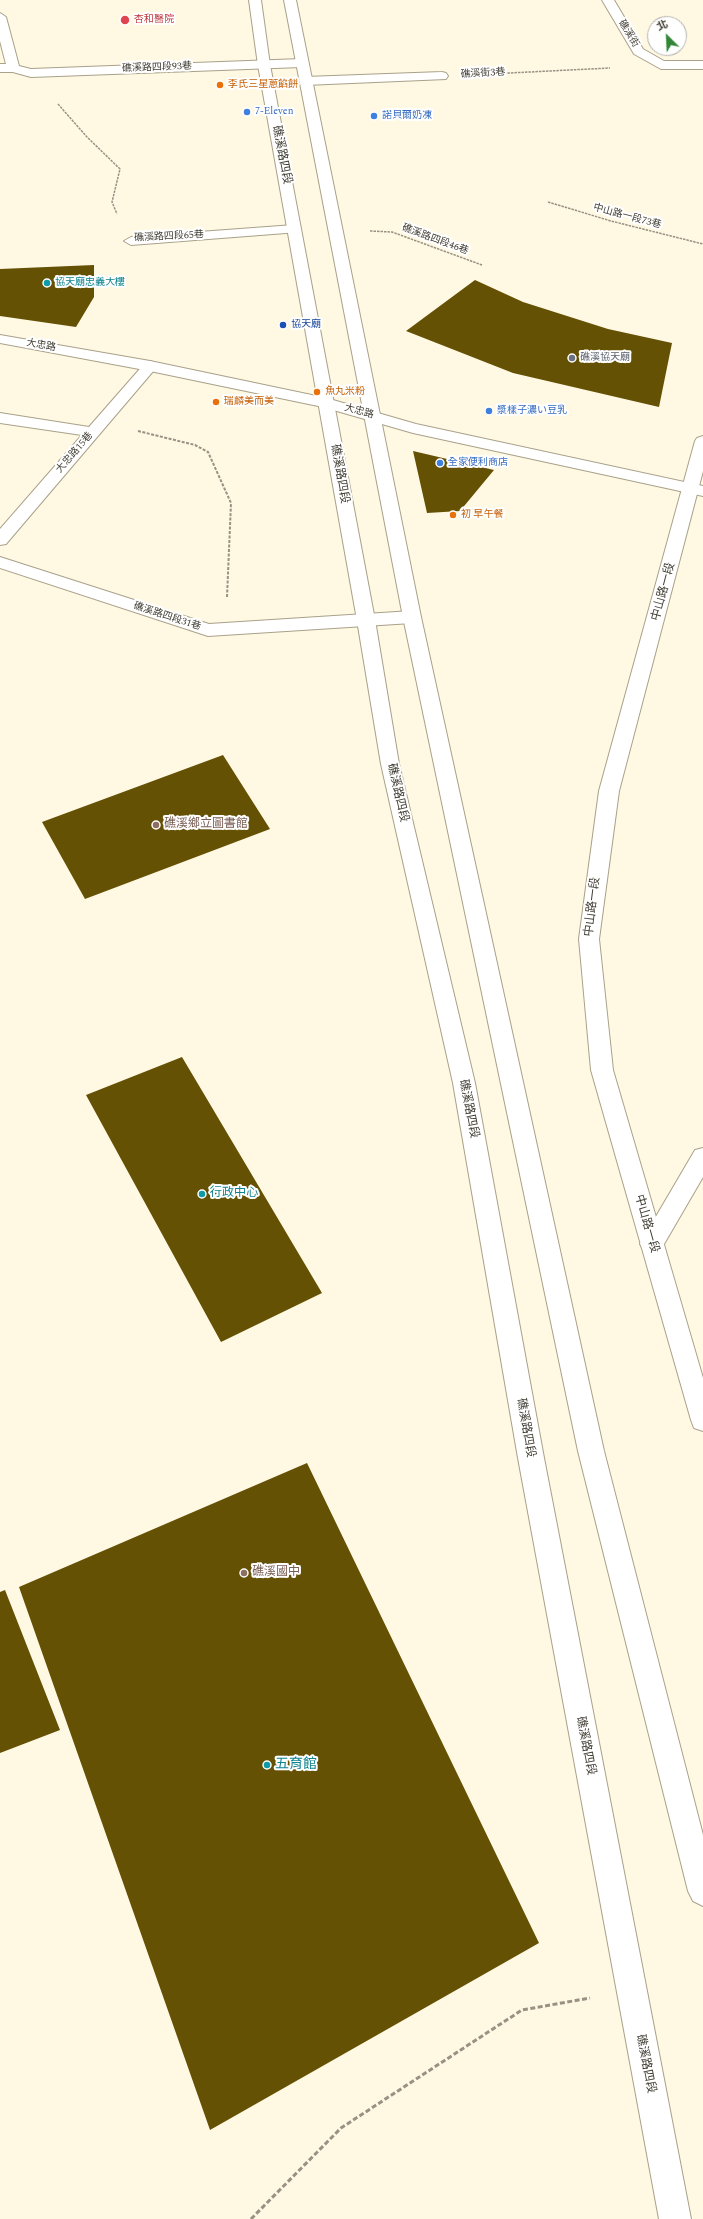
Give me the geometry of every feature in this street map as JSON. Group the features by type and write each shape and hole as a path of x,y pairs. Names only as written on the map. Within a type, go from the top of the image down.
{"main road":[{"name":"礁溪路四段","path":"255,0 264,64 366,620 390,764 464,1083 531,1458 675,2219"},
{"path":"290,0 412,617 591,1451 703,1891"},
{"name":"礁溪街","path":"608,0 638,51 661,65"},
{"path":"0,17 13,68"},
{"name":"礁溪路四段93巷","path":"0,68 13,68 32,73 264,64 304,72"},
{"path":"661,65 703,65"},
{"path":"304,72 442,76"},
{"name":"礁溪路四段65巷","path":"130,241 294,229"},
{"name":"大忠路","path":"0,339 150,366 326,403 373,415 413,428 697,489"},
{"name":"大忠路15巷","path":"0,540 150,366"},
{"path":"0,418 98,427"},
{"name":"中山路一段","path":"703,440 697,489 609,791 588,939 602,1070 703,1420"},
{"name":"礁溪路四段31巷","path":"0,562 208,630 412,617"},
{"path":"652,1244 703,1157"}],"path":[{"name":"礁溪街3巷","path":"442,76 661,65"},
{"name":"礁溪路四段65巷","path":"32,73 87,137 120,169 112,202 130,241"},
{"name":"中山路一段73巷","path":"548,202 611,221 703,244"},
{"name":"礁溪路四段46巷","path":"335,228 392,232 482,265"},
{"path":"98,427 195,445 208,452 231,503 225,629"},
{"path":"251,2219 341,2128 522,2010 631,1991"}],"building":[{"name":"協天廟忠義大樓","path":"94,265 94,297 76,327 0,316 0,269"},
{"name":"礁溪協天廟","path":"475,280 523,302 608,329 672,343 659,407 513,373 406,331"},
{"path":"413,451 494,470 460,511 427,513"},
{"name":"礁溪鄉立圖書館","path":"223,755 270,829 85,899 42,822"},
{"name":"行政中心","path":"182,1057 322,1293 221,1342 86,1095"},
{"name":"五育館","path":"307,1463 539,1943 210,2130 19,1587"},
{"path":"5,1590 60,1730 0,1753 0,1592"}],"place":[{"name":"杏和醫院","path":"125,20"},
{"name":"李氏三星蔥餡餅","path":"220,85"},
{"name":"7-Eleven","path":"247,112"},
{"name":"諾貝爾奶凍","path":"374,116"},
{"name":"協天廟忠義大樓","path":"47,283"},
{"name":"協天廟","path":"283,325"},
{"name":"礁溪協天廟","path":"572,358"},
{"name":"魚丸米粉","path":"317,392"},
{"name":"瑞麟美而美","path":"216,402"},
{"name":"漿樣子濃い豆乳","path":"489,411"},
{"name":"全家便利商店","path":"440,463"},
{"name":"初 早午餐","path":"453,515"},
{"name":"礁溪鄉立圖書館","path":"156,825"},
{"name":"行政中心","path":"202,1194"},
{"name":"礁溪國中","path":"244,1573"},
{"name":"五育館","path":"267,1765"}]}
